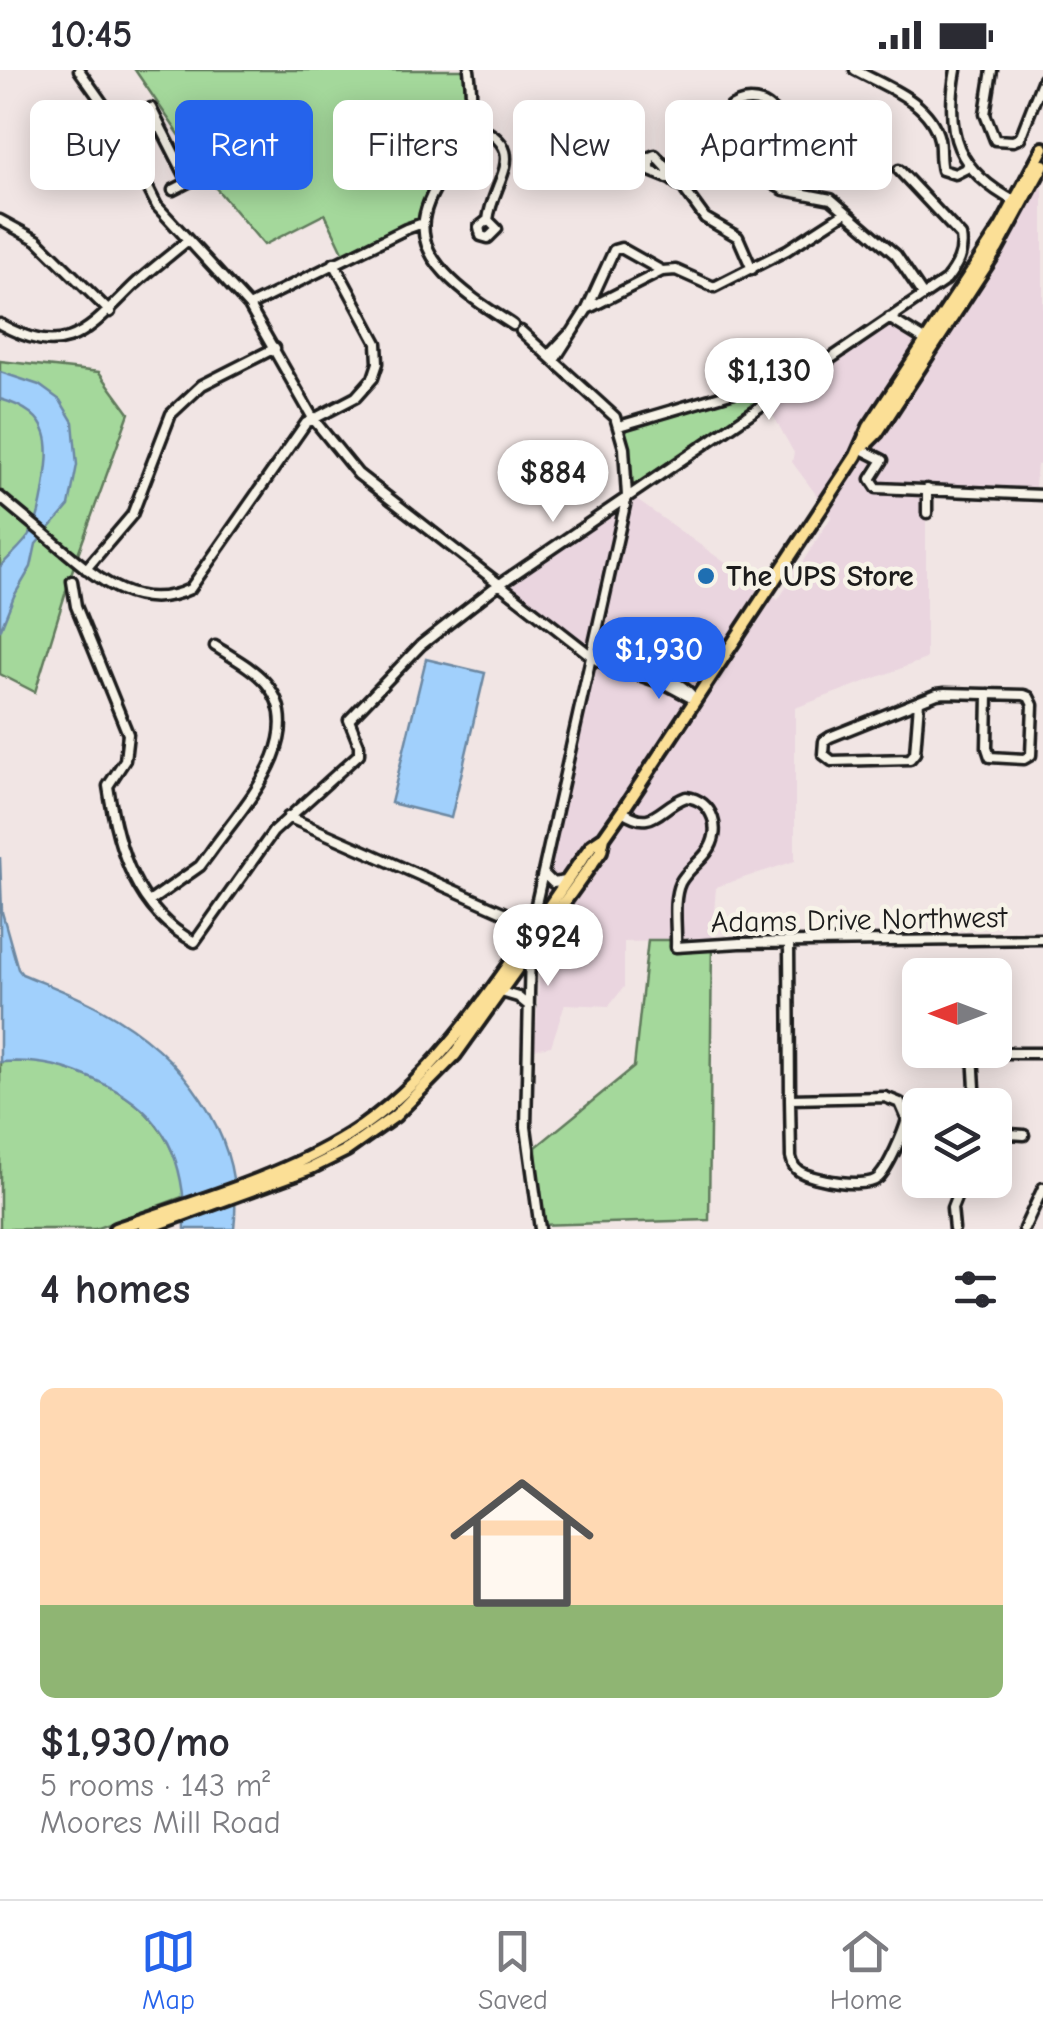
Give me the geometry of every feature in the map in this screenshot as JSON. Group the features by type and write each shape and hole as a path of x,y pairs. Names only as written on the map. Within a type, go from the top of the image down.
{"main road":[{"path":"1020,204 1043,148"},
{"path":"262,1181 334,1144 399,1098 442,1053 592,845 604,837 622,811 1043,165"},
{"path":"144,1229 262,1181 311,1168 347,1150 395,1116 434,1080 501,992 601,851 604,837"},
{"path":"120,1228 212,1200"}],"street":[{"path":"78,70 99,100"},
{"path":"469,70 471,100"},
{"path":"855,70 918,105 933,121 942,170 955,174 969,167"},
{"path":"956,70 951,121 956,140 969,167 989,187 1020,204"},
{"path":"992,70 984,114 995,140 1020,138 1043,79"},
{"path":"746,101 769,106 782,126 778,150 758,164 733,160 719,138 724,114 746,101"},
{"path":"155,116 175,155"},
{"path":"155,129 160,126"},
{"path":"488,220 491,200 505,175 505,158 493,135"},
{"path":"72,581 76,606 128,734 128,751 109,780 108,793 128,870 160,918 195,942 273,832 359,754 360,745 348,720 421,644 500,584 946,280 963,247 962,236 898,170"},
{"path":"149,190 157,206 250,306 314,420 358,474 594,655 664,677 687,688 695,700"},
{"path":"433,190 423,224 428,248 446,276 517,328 609,409 618,426 625,459 628,496 530,933 526,1122 540,1229"},
{"path":"685,190 705,218 738,237 752,269"},
{"path":"784,190 831,199 896,256 923,295"},
{"path":"587,309 662,271 676,270 714,287 752,269 844,213"},
{"path":"0,220 37,240 110,312"},
{"path":"250,306 423,224"},
{"path":"0,324 32,338 60,340 90,328 187,240"},
{"path":"552,357 587,309 614,250 621,248 662,271"},
{"path":"0,498 110,587 133,596 172,596 190,589 302,429 362,392 374,378 378,362 374,337 334,263"},
{"path":"889,318 930,343"},
{"path":"86,569 132,515 171,414 202,385 275,348"},
{"path":"618,426 788,376 802,378"},
{"path":"860,449 883,460 871,479 874,487 1043,494"},
{"path":"927,489 927,514"},
{"path":"150,902 200,866 278,750 282,724 269,687 216,646"},
{"path":"919,702 915,753 910,759 832,761 824,754 824,741 830,737 919,702 944,693 988,694 1030,697 1038,727 1031,755 1024,759 990,757 988,694"},
{"name":"Adams Drive Northwest","path":"622,811 641,821 648,820 686,797 703,802 712,813 711,848 686,874 677,892 680,947 1043,939"},
{"path":"288,817 505,913 530,933"},
{"path":"543,873 553,883 566,882"},
{"path":"789,942 790,1157 794,1165 802,1173 837,1182 868,1182 878,1178 906,1123 903,1106 890,1098 790,1099"},
{"path":"501,992 529,1006"},
{"path":"975,1088 973,1052 1043,1053"},
{"path":"1012,1134 1024,1135"},
{"path":"1024,1229 1043,1188"},
{"path":"954,1229 952,1208 956,1198"}],"shaded area":[{"path":"1043,145 1043,464 1037,465 1034,496 926,492 926,659 795,708 795,861 716,887 712,940 624,942 624,987 609,1006 565,1004 551,1046 534,1049 541,960 547,940 538,913 599,653 498,578 622,494 631,496 778,600 832,516 792,462 794,453 768,406 887,319 928,344"}],"green space":[{"path":"135,70 470,70 472,100 333,100 333,190 438,190 426,225 345,256 325,214 264,245 218,190 313,190 313,100 175,100 175,128"},
{"path":"0,361 99,372 129,413 75,562 35,692 0,674"},
{"path":"798,376 627,496 619,426"},
{"path":"648,940 712,940 709,1220 537,1225 536,1147 634,1067"},
{"path":"39,1061 92,1078 136,1104 168,1142 185,1196 95,1229 0,1229 0,1062"}],"water":[{"path":"0,372 39,385 60,400 73,422 77,465 69,506 36,544 31,567 0,631 0,567 25,541 36,522 46,476 47,446 40,423 31,414 0,399"},
{"path":"426,659 485,673 451,818 391,803"},
{"path":"0,857 2,912 18,969 130,1027 181,1073 218,1129 229,1161 235,1194 234,1229 185,1229 176,1161 157,1126 126,1096 66,1069 41,1063 0,1062"}],"place":[{"name":"The UPS Store","path":"706,576"}]}
